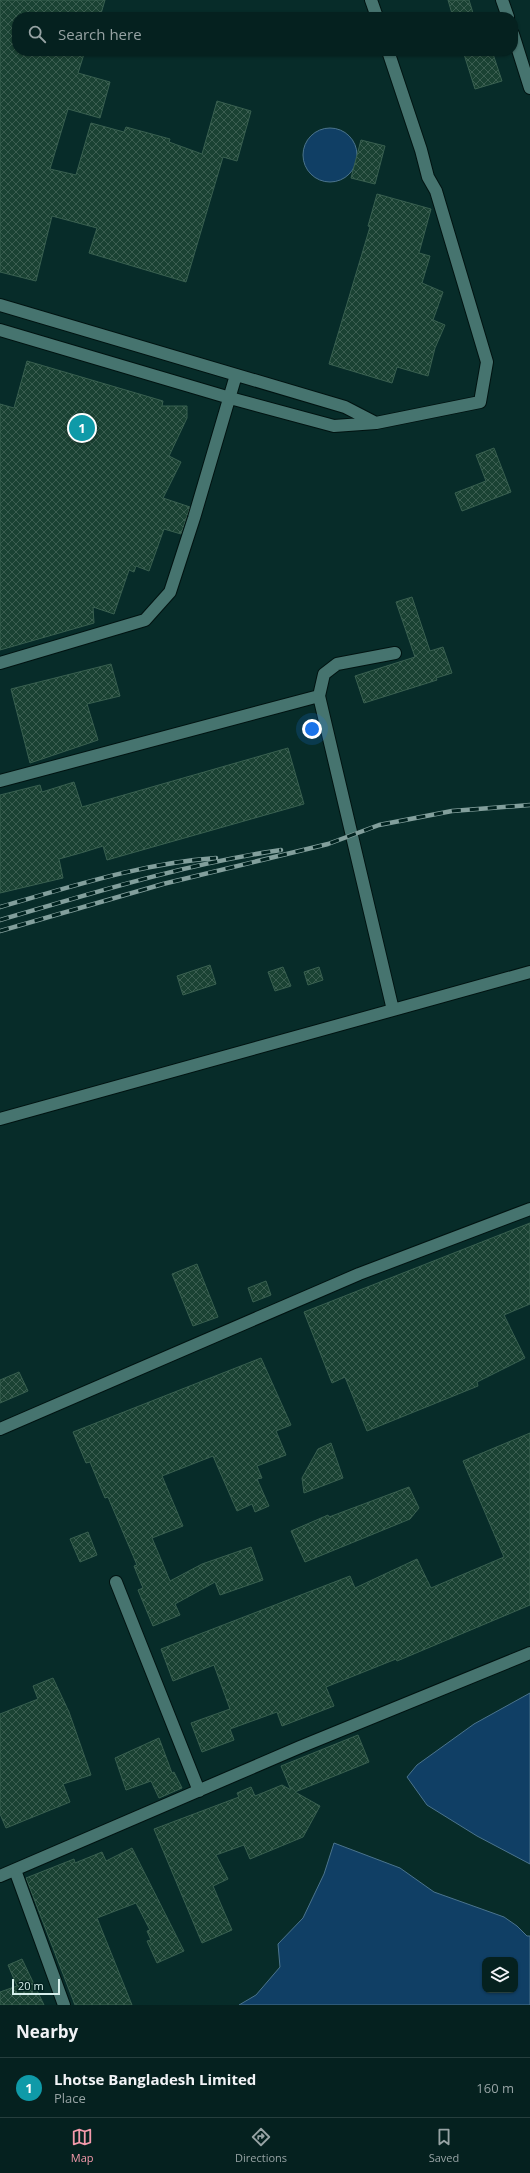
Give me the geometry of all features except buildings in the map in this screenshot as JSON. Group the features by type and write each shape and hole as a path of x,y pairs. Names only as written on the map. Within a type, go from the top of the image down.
{"street":[{"path":"371,0 375,12"},
{"path":"502,0 506,12"},
{"path":"518,50 530,88"},
{"path":"0,330 230,398 334,426 376,423 480,402 487,362 436,191 428,177 421,150 390,56"},
{"path":"0,305 345,407 376,423"},
{"path":"0,663 145,620 158,608 170,592 236,375"},
{"path":"393,1010 319,696 324,674 337,664 395,653"},
{"path":"0,781 319,696"},
{"path":"0,1119 340,1026 530,972"},
{"path":"0,1429 359,1274 530,1209"},
{"path":"116,1582 199,1791"},
{"path":"0,1876 300,1747 530,1653"},
{"path":"15,1870 64,2005"}],"water":[{"path":"325,128 335,128 345,132 353,140 357,150 357,160 353,170 345,178 335,182 325,182 315,178 307,170 303,160 303,150 307,140 315,132"},
{"path":"530,1693 530,1864 477,1836 427,1805 407,1777 417,1765 474,1724"},
{"path":"334,1843 400,1868 434,1892 504,1917 517,1926 527,1936 530,1936 530,2005 239,2005 256,1995 280,1967 278,1944 303,1918 324,1874"}],"railway":[{"path":"0,931 163,884 328,844 379,825 452,811 530,805"},
{"path":"0,920 174,871 281,850"},
{"path":"0,907 134,870 216,858"}],"place":[{"name":"Lhotse Bangladesh Limited","path":"82,428"}]}
